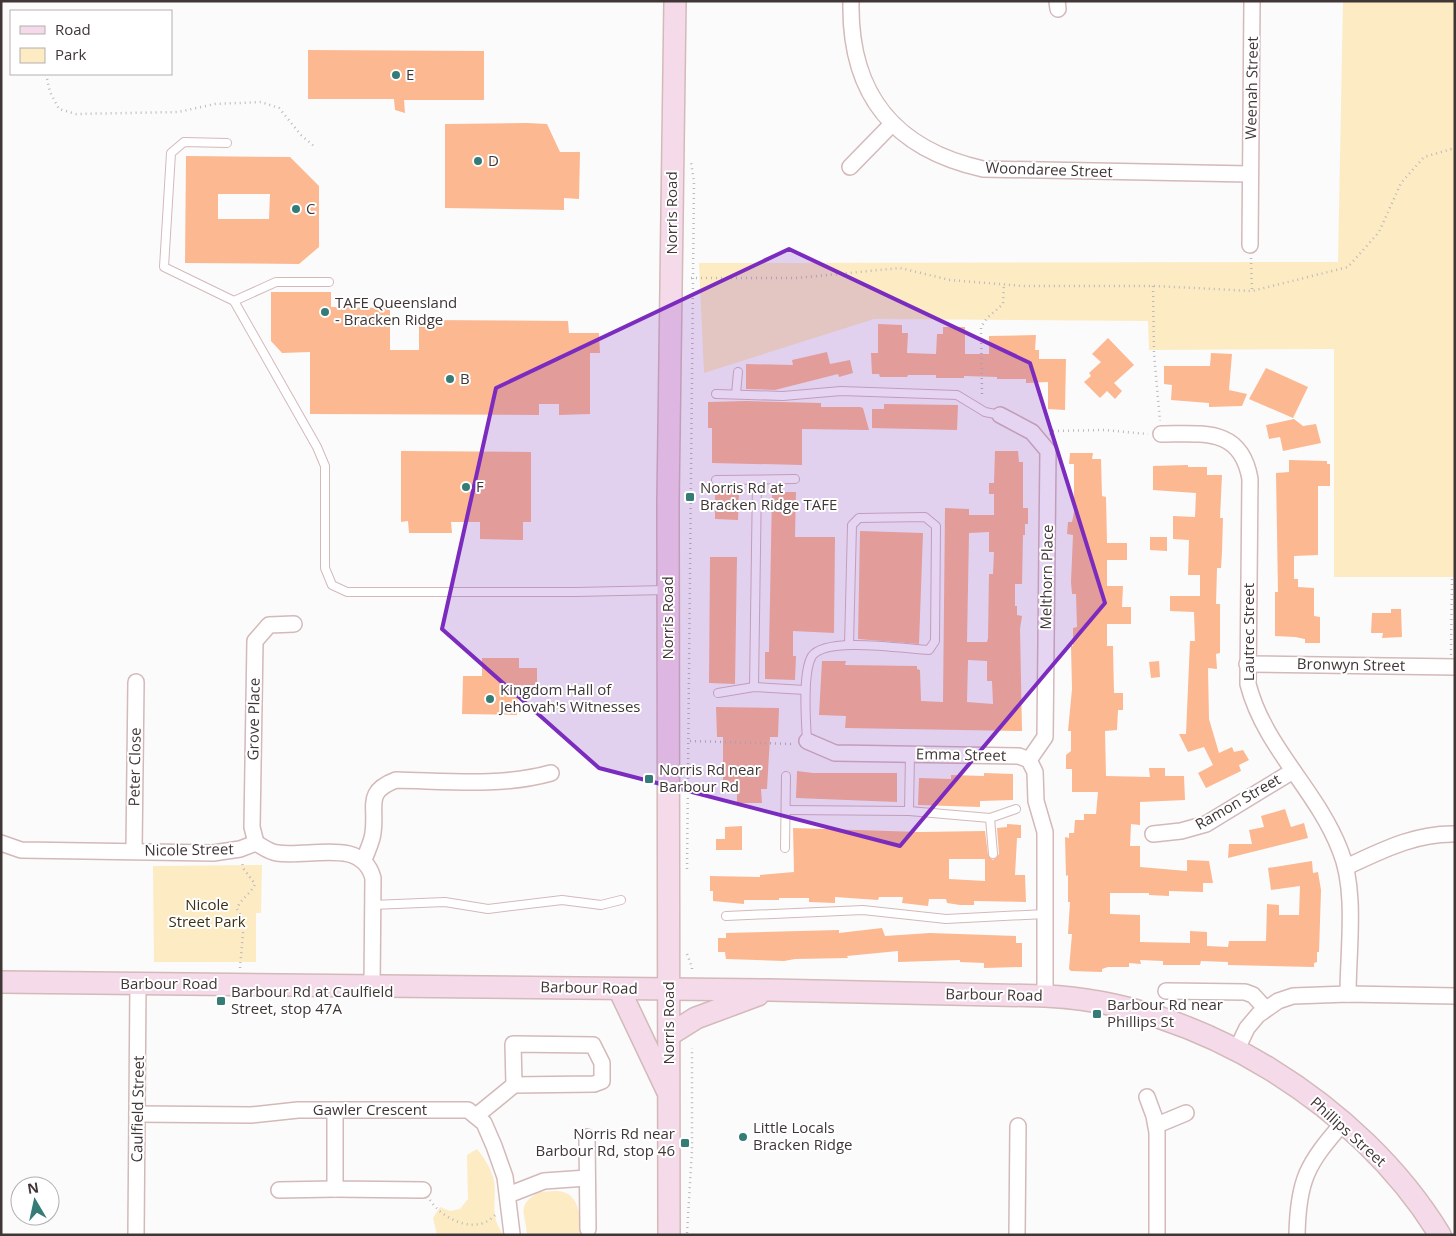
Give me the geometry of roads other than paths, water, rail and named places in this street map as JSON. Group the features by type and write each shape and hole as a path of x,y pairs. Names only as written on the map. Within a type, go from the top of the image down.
{"street":[{"name":"Norris Road","path":"669,1235 668,590 682,277 675,1"},
{"name":"Woondaree Street","path":"851,1 851,31 855,57 864,80 892,124 935,155 956,163 983,169 1250,174"},
{"name":"Weenah Street","path":"1250,174 1252,1"},
{"path":"850,167 892,124"},
{"path":"1250,174 1250,246"},
{"name":"Melthorn Place","path":"1000,415 1032,432 1048,451 1045,737 1029,760"},
{"name":"Lautrec Street","path":"1160,434 1218,436 1228,441 1241,452 1247,462 1250,479 1248,684 1253,706 1262,726 1335,836 1346,867 1349,898 1348,994"},
{"name":"Grove Place","path":"256,843 252,827 255,641 269,625 294,624"},
{"name":"Bronwyn Street","path":"1247,664 1453,666"},
{"name":"Peter Close","path":"134,851 136,682"},
{"name":"Emma Street","path":"807,741 835,753 1019,756 1029,760"},
{"path":"1029,760 1035,772 1036,801 1045,832 1045,996"},
{"name":"Ramon Street","path":"1153,834 1181,831 1206,824 1293,771"},
{"path":"372,986 373,878 370,866 364,860 373,833 375,794 382,785 396,780 500,782 535,778 551,773"},
{"path":"1346,867 1407,841 1424,836 1455,834"},
{"name":"Nicole Street","path":"1,843 21,850 213,853 240,849 256,843 277,853 352,853 364,860"},
{"name":"Barbour Road","path":"1,982 770,990 1045,996 1088,1000 1126,1008 1192,1030 1236,1051"},
{"name":"Caulfield Street","path":"136,1235 138,984"},
{"path":"619,988 669,1095"},
{"path":"669,1035 696,1018 770,990"},
{"path":"1166,991 1245,992 1253,995 1265,1008"},
{"path":"1236,1051 1247,1028 1265,1008 1293,996 1348,994 1455,996"},
{"path":"512,1234 505,1177 484,1123 476,1116 514,1085 594,1084 602,1081 602,1063 593,1045 513,1044 514,1085"},
{"name":"Phillips Street","path":"1236,1051 1284,1079 1342,1123 1406,1186 1440,1235"},
{"path":"1147,1097 1157,1125 1157,1235"},
{"name":"Gawler Crescent","path":"138,1114 252,1115 298,1110 468,1110 476,1116"},
{"path":"335,1110 335,1189"},
{"path":"1157,1125 1186,1113"},
{"path":"1298,1235 1299,1197 1309,1167 1316,1153 1342,1123"},
{"path":"1017,1235 1018,1126"},
{"path":"587,1137 588,1229"},
{"path":"509,1201 544,1181 587,1178"},
{"path":"279,1190 423,1190"}],"lane":[{"path":"227,143 184,142 171,153 164,267 234,301 317,447 324,466 324,568 332,585 347,592 668,590"},
{"path":"234,301 276,282 328,282"},
{"path":"736,394 738,372"},
{"path":"716,394 783,396 841,391 957,395 986,412 1000,415"},
{"path":"716,480 758,481 795,479"},
{"path":"754,687 758,481"},
{"path":"807,741 805,690 812,657 825,646 849,645 929,650 935,641 936,526 925,517 859,518 852,525 849,645"},
{"path":"718,693 754,687 805,690"},
{"path":"909,810 910,754"},
{"path":"785,848 786,776"},
{"path":"786,810 909,810 990,818 1016,810"},
{"path":"990,818 992,854"},
{"path":"372,905 445,902 488,909 562,900 601,905 621,900"},
{"path":"726,916 863,910 946,919 1045,914"}],"place":[{"name":"E","path":"396,75"},
{"name":"D","path":"478,161"},
{"name":"C","path":"296,209"},
{"name":"TAFE Queensland - Bracken Ridge","path":"325,312"},
{"name":"B","path":"450,379"},
{"name":"F","path":"466,487"},
{"name":"Norris Rd at Bracken Ridge TAFE","path":"690,497"},
{"name":"Kingdom Hall of Jehovah's Witnesses","path":"490,699"},
{"name":"Norris Rd near Barbour Rd","path":"649,779"},
{"name":"Barbour Rd at Caulfield Street, stop 47A","path":"221,1001"},
{"name":"Barbour Rd near Phillips St","path":"1097,1014"},
{"name":"Little Locals Bracken Ridge","path":"743,1137"},
{"name":"Norris Rd near Barbour Rd, stop 46","path":"685,1143"}],"park label":[{"name":"Nicole Street Park","path":"207,914"}]}
